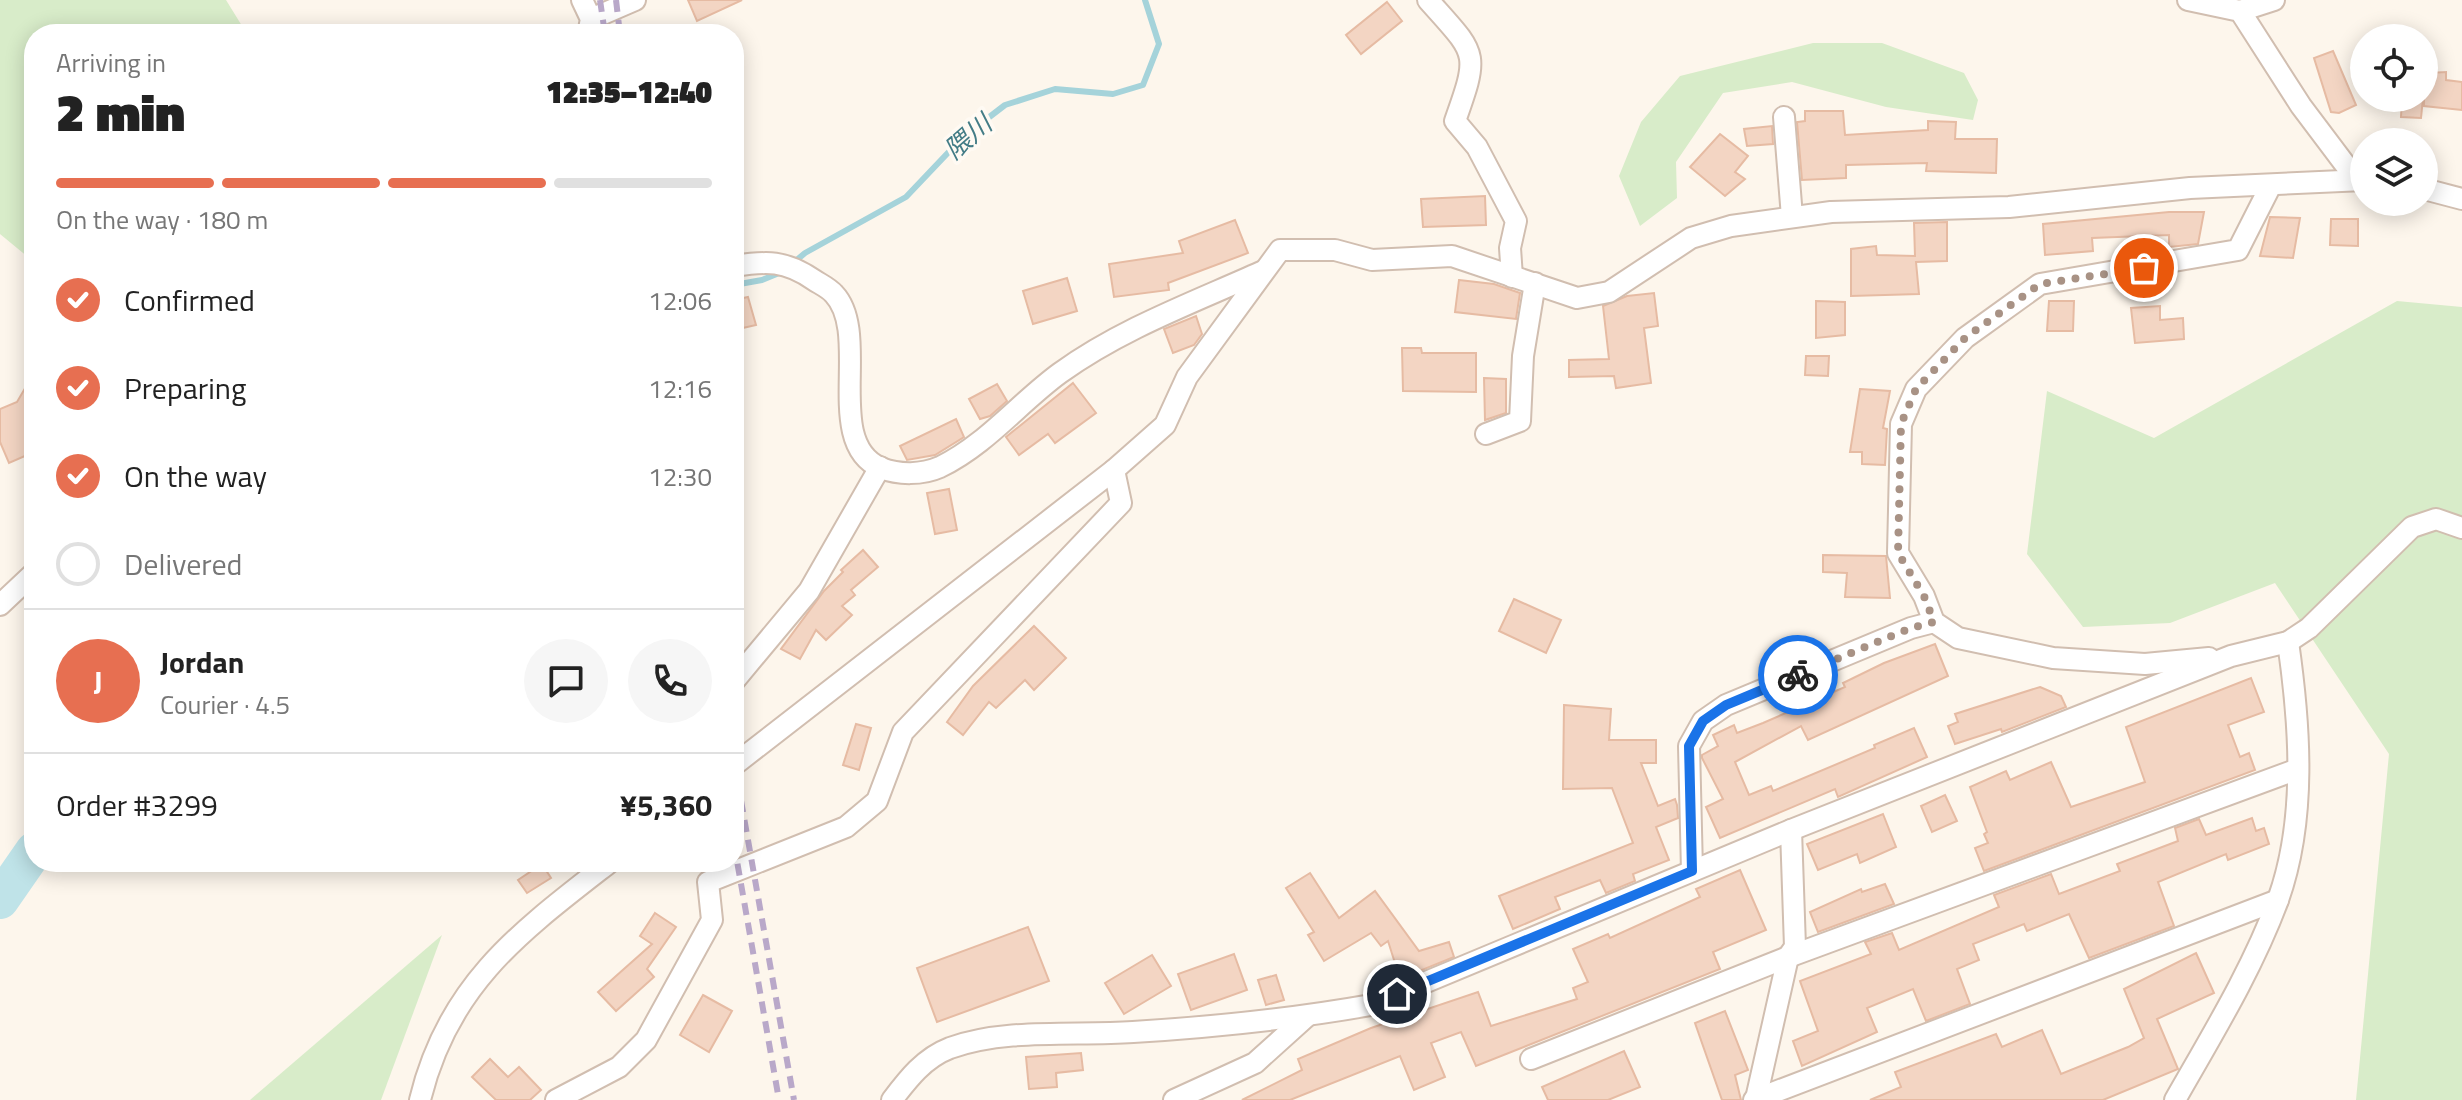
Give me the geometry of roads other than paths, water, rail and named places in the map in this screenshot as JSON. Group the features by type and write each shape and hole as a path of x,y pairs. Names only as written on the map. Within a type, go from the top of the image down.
{"street":[{"path":"587,18 635,0"},
{"path":"1428,0 1471,51 1473,70 1455,121 1477,147 1516,221 1510,248 1512,277"},
{"path":"2188,0 2240,11 2274,0"},
{"path":"2240,11 2301,106 2350,167"},
{"path":"1784,117 1792,217"},
{"path":"744,757 1114,470 1165,425 1187,377 1280,250 1335,250 1372,260 1452,256 1577,298 1609,292 1691,238 1731,226 1831,212 2009,207 2190,188 2350,180"},
{"path":"2231,656 2145,664 2053,658 1958,638 1934,622 1924,596 1898,553 1901,424 1916,389 1965,338 2040,284 2238,250 2271,185"},
{"path":"2438,193 2462,199"},
{"path":"744,264 772,260 805,274 835,294 847,319 853,438 880,467 913,474 940,467 983,439 1058,374 1113,337 1264,270"},
{"path":"1486,434 1520,421 1523,356 1535,283"},
{"path":"744,669 809,591 880,467"},
{"path":"744,868 846,827 877,801 903,732 1121,503 1114,470"},
{"path":"892,1100 916,1068 949,1049 989,1039 1133,1032 1307,1016 1371,1005 1791,830 2231,656 2288,642 2309,628 2412,527 2436,519 2462,528"},
{"path":"0,605 24,582"},
{"path":"1692,871 1689,746 1703,721 1726,705 1911,628 1934,622"},
{"path":"2175,1100 2234,996 2278,900 2292,846 2298,769 2298,705 2288,642"},
{"path":"1531,1059 1788,957 2298,769"},
{"path":"1755,1099 1788,957 1795,947 1791,830"},
{"path":"420,1100 430,1061 455,1009 490,964 533,922 597,872"},
{"path":"556,1100 619,1067 646,1040 712,920 708,882 733,872"},
{"path":"1755,1099 2278,900"},
{"path":"1174,1100 1255,1063 1307,1016"}],"waterway":[{"name":"隈川","path":"792,264 805,253 906,197 962,138 1005,105 1055,89 1113,94 1143,85 1159,44 1145,0"},
{"name":"隈川","path":"744,283 784,271"},
{"name":"隈川","path":"0,900 24,865"}],"railway":[{"path":"600,0 604,24"},
{"path":"616,0 619,24"},
{"path":"744,818 794,1100"},
{"path":"739,872 779,1100"}]}
